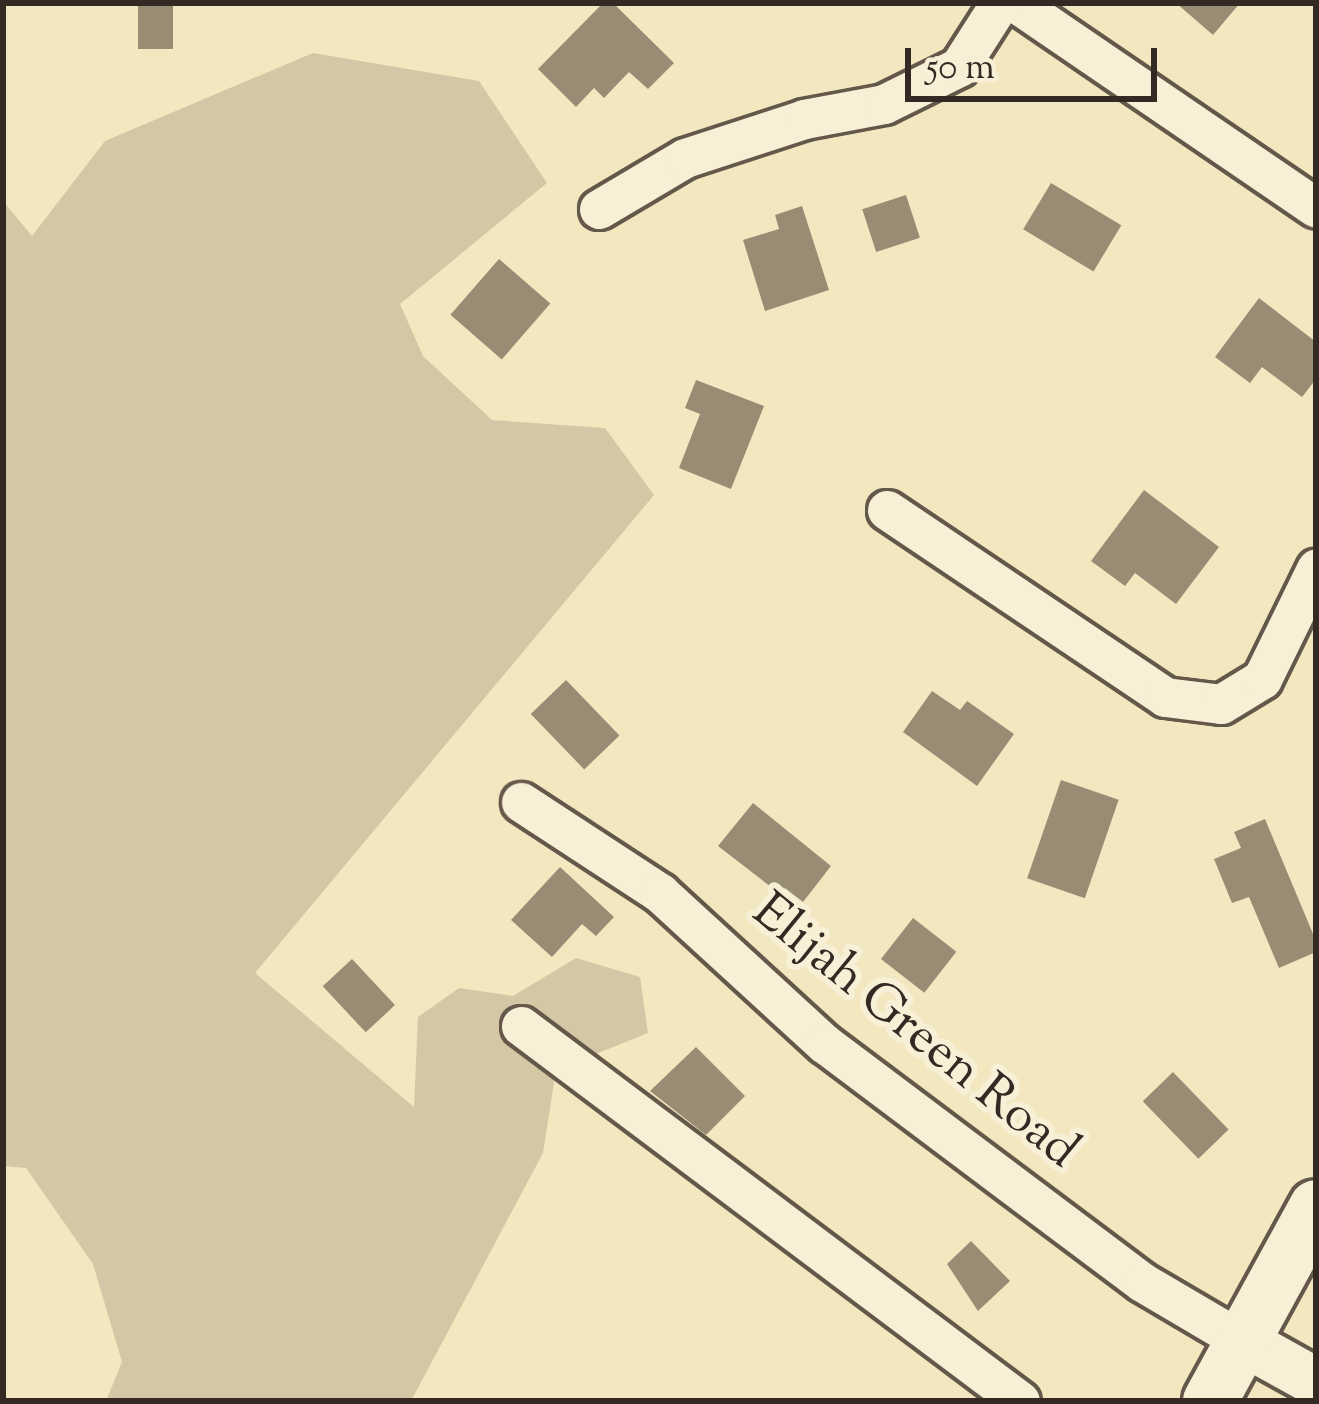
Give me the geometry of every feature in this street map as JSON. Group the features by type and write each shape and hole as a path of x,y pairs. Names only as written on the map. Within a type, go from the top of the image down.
{"main road":[{"path":"1210,1401 1316,1208"}],"street":[{"path":"599,209 685,158 804,119 884,104 959,67 1000,3"},
{"path":"1016,3 1316,208"},
{"path":"887,510 1166,697 1202,702 1221,704 1262,680 1316,569"},
{"name":"Elijah Green Road","path":"521,802 659,893 825,1044 1105,1254 1244,1342"},
{"path":"521,1026 1020,1401"},
{"path":"1244,1342 1316,1382"}],"shaded area":[{"path":"313,53 479,81 547,183 400,304 423,356 492,420 605,428 654,495 255,973 414,1107 418,1017 459,988 513,996 576,958 640,977 648,1033 556,1070 543,1153 411,1401 106,1401 122,1362 93,1264 26,1168 3,1166 3,201 32,236 105,141"}],"building":[{"path":"138,3 173,3 173,49 138,49"},
{"path":"603,3 613,3 674,63 648,89 629,72 604,98 594,88 576,107 538,69"},
{"path":"1176,3 1240,3 1213,35"},
{"path":"1051,183 1121,225 1093,272 1023,229"},
{"path":"906,195 920,238 876,252 862,209"},
{"path":"802,206 829,290 765,311 743,240 779,229 775,215"},
{"path":"499,259 550,304 502,359 450,315"},
{"path":"1259,298 1316,342 1316,379 1302,397 1262,367 1250,383 1215,357"},
{"path":"696,380 764,406 731,489 679,468 700,414 685,408"},
{"path":"1144,490 1219,547 1176,604 1135,573 1125,586 1091,561"},
{"path":"566,680 619,735 584,769 531,714"},
{"path":"932,691 960,710 967,701 1014,734 977,786 903,732"},
{"path":"1061,780 1119,800 1085,898 1027,878"},
{"path":"753,803 831,866 803,902 785,888 780,894 718,846"},
{"path":"1265,819 1316,941 1316,952 1279,968 1249,897 1232,903 1214,859 1241,848 1234,832"},
{"path":"560,867 614,917 596,936 582,924 552,957 511,920"},
{"path":"913,918 956,952 924,993 881,959"},
{"path":"352,959 395,1005 366,1032 323,986"},
{"path":"696,1047 745,1096 706,1135 650,1091"},
{"path":"1173,1072 1229,1130 1198,1159 1143,1101"},
{"path":"971,1241 1010,1281 978,1311 947,1264"}]}
